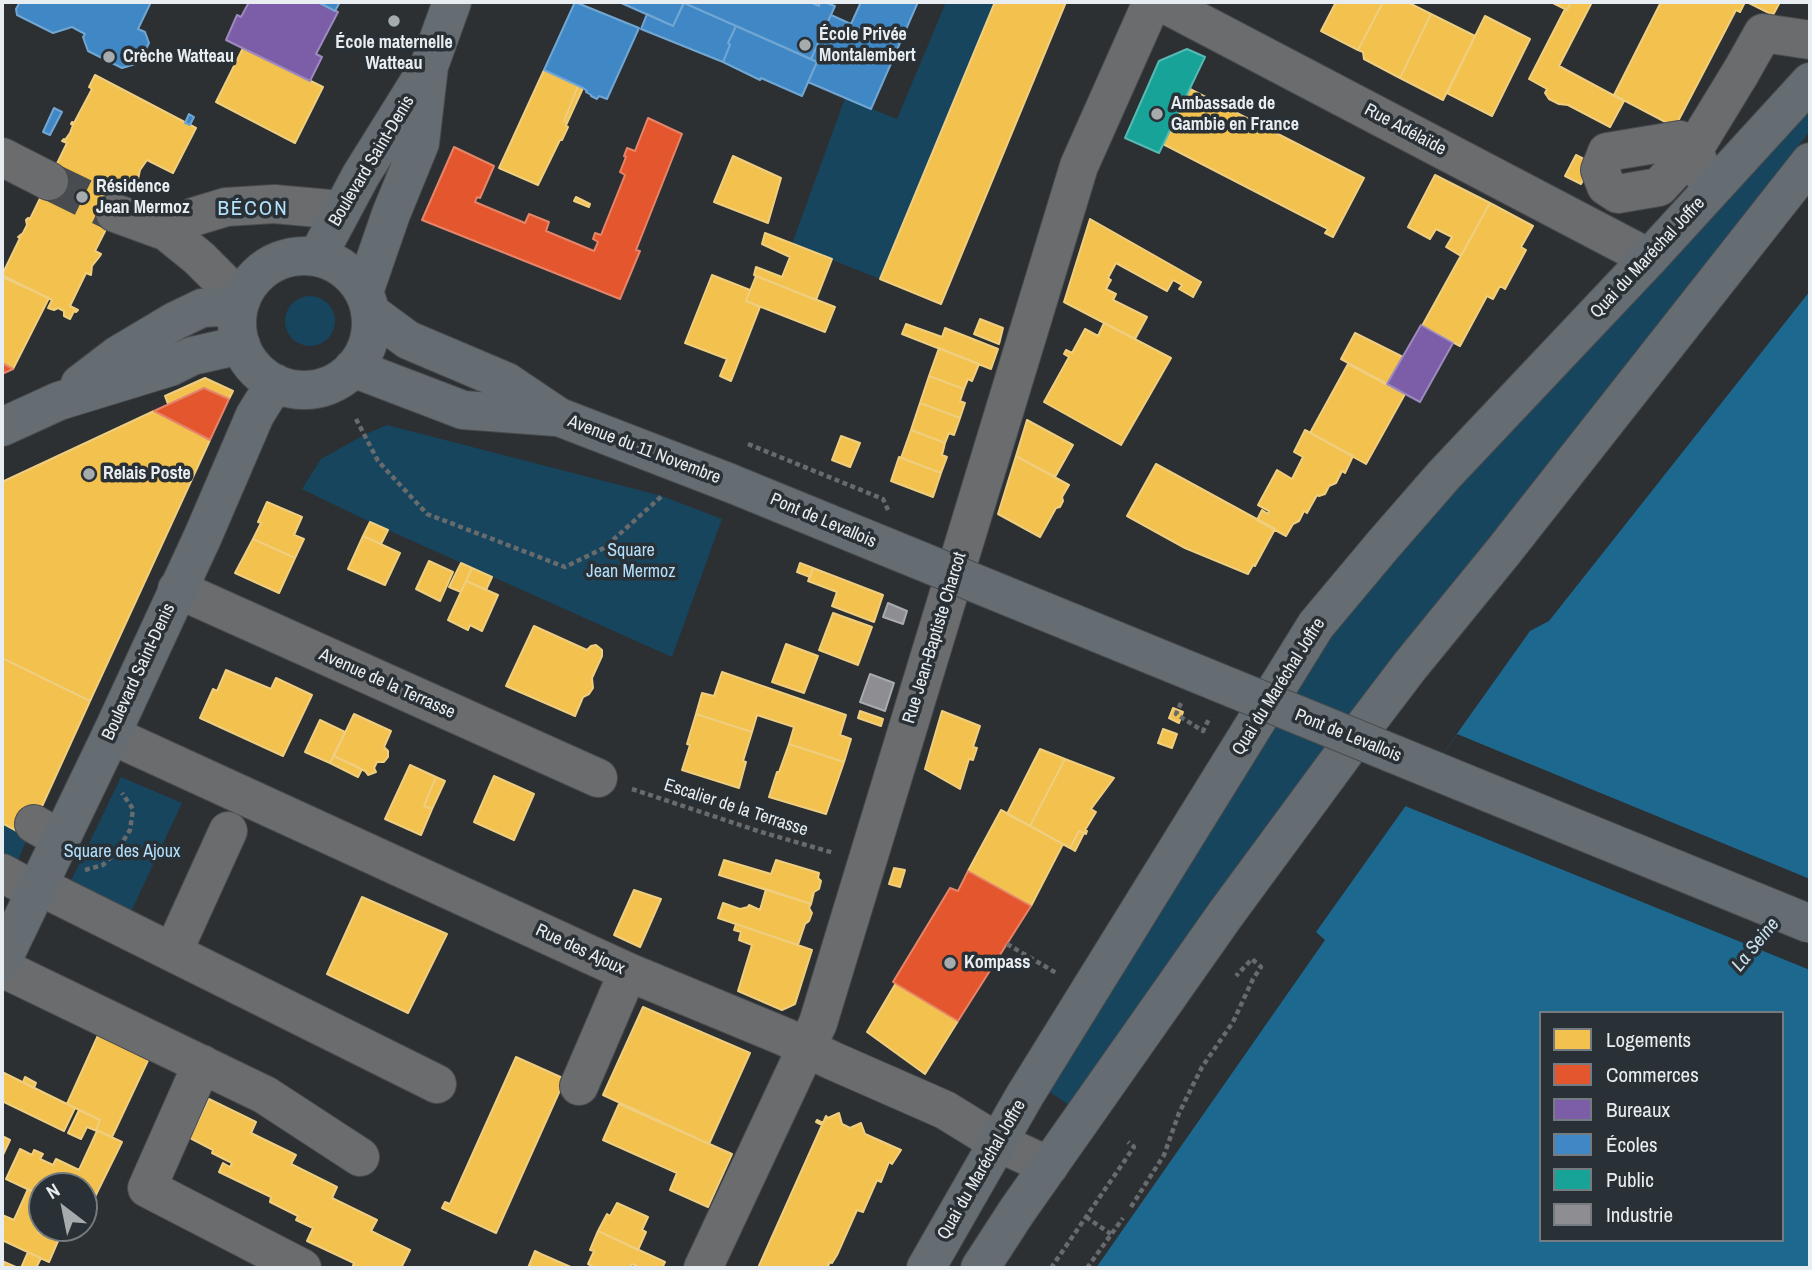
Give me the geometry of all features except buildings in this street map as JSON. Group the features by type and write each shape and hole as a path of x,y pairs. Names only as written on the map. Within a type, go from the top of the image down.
{"main road":[{"name":"Boulevard Saint-Denis","path":"317,257 341,210 429,66 452,2"},
{"name":"Boulevard Saint-Denis","path":"367,302 391,214 420,143 429,66"},
{"name":"Quai du Maréchal Joffre","path":"926,1268 998,1142 1316,625 1444,475 1649,258 1810,82"},
{"path":"980,1268 1225,915 1353,741 1810,162"},
{"path":"298,256 317,257 334,263 352,275 367,302 371,332 364,352 354,368 338,380 318,388 296,389 275,383 260,374 241,345 237,328 240,303 250,284 263,270 279,261 298,256"},
{"name":"Avenue du 11 Novembre","path":"367,302 408,340 507,382 559,417 730,482"},
{"path":"59,401 118,355 175,321 202,308 240,303"},
{"path":"2,427 59,401 170,367 192,356 241,345"},
{"name":"Avenue du 11 Novembre","path":"354,368 463,410 559,417"},
{"name":"Boulevard Saint-Denis","path":"2,961 36,888 48,832 111,735 203,536 255,415 275,383"},
{"name":"Pont de Levallois","path":"730,482 1810,924"}],"street":[{"name":"Rue Jean-Baptiste Charcot","path":"703,1268 818,1023 1079,166 1152,2"},
{"name":"Rue Adélaïde","path":"1161,2 1649,258"},
{"path":"1708,194 1694,149 1763,33 1810,40"},
{"path":"2,157 49,181"},
{"path":"167,232 193,217 226,207 274,204 341,210"},
{"path":"115,213 167,232 199,258 240,303"},
{"name":"Avenue de la Terrasse","path":"177,589 598,778"},
{"name":"Rue des Ajoux","path":"111,735 628,972 945,1110 998,1142 1049,1166"},
{"path":"173,952 228,831"},
{"path":"2,873 173,952 437,1084"},
{"path":"2,968 265,1095 360,1157"},
{"path":"579,1086 628,972"},
{"path":"202,1064 147,1188 302,1268"}],"path":[{"path":"356,419 378,461 427,514 565,568 604,548 666,490"},
{"path":"748,444 883,499 891,519"},
{"path":"1176,714 1179,703"},
{"path":"1203,732 1211,716"},
{"name":"Escalier de la Terrasse","path":"598,778 761,832 867,863"},
{"path":"81,871 103,865 117,851 130,830 133,809 120,790"},
{"path":"1007,944 1089,992"},
{"path":"1131,1207 1164,1155 1178,1113 1202,1067 1233,1022 1261,967 1252,959 1237,976"},
{"path":"1051,1268 1134,1147 1128,1142"},
{"path":"1086,1217 1112,1234"},
{"path":"1087,1268 1122,1218"}],"green space":[{"path":"946,2 995,2 880,279 792,244 845,98 897,119"},
{"path":"1810,102 1810,131 1409,640 1069,1105 1047,1090 1330,634 1398,551"},
{"path":"310,296 328,303 335,321 328,339 310,346 292,339 285,321 292,303"},
{"name":"Square Jean Mermoz","path":"387,425 662,496 722,519 672,657 302,489 321,459"},
{"name":"Square des Ajoux","path":"121,777 182,803 129,916 69,885"},
{"path":"2,823 28,837 16,865 2,857"}],"water":[{"name":"La Seine","path":"1810,291 1810,1268 1096,1268 1325,940 1316,932 1530,631 1549,621"}],"pier":[{"path":"1457,734 1810,879 1810,970 1405,806"}],"tunnel":[{"path":"49,181 115,213"}],"place":[{"name":"École maternelle Watteau","path":"394,21"},
{"name":"École Privée Montalembert","path":"805,45"},
{"name":"Crèche Watteau","path":"109,57"},
{"name":"Ambassade de Gambie en France","path":"1157,114"},
{"name":"Résidence Jean Mermoz","path":"82,197"},
{"name":"Relais Poste","path":"89,474"},
{"name":"Kompass","path":"950,963"}],"district":[{"name":"BÉCON","path":"253,209"}]}
